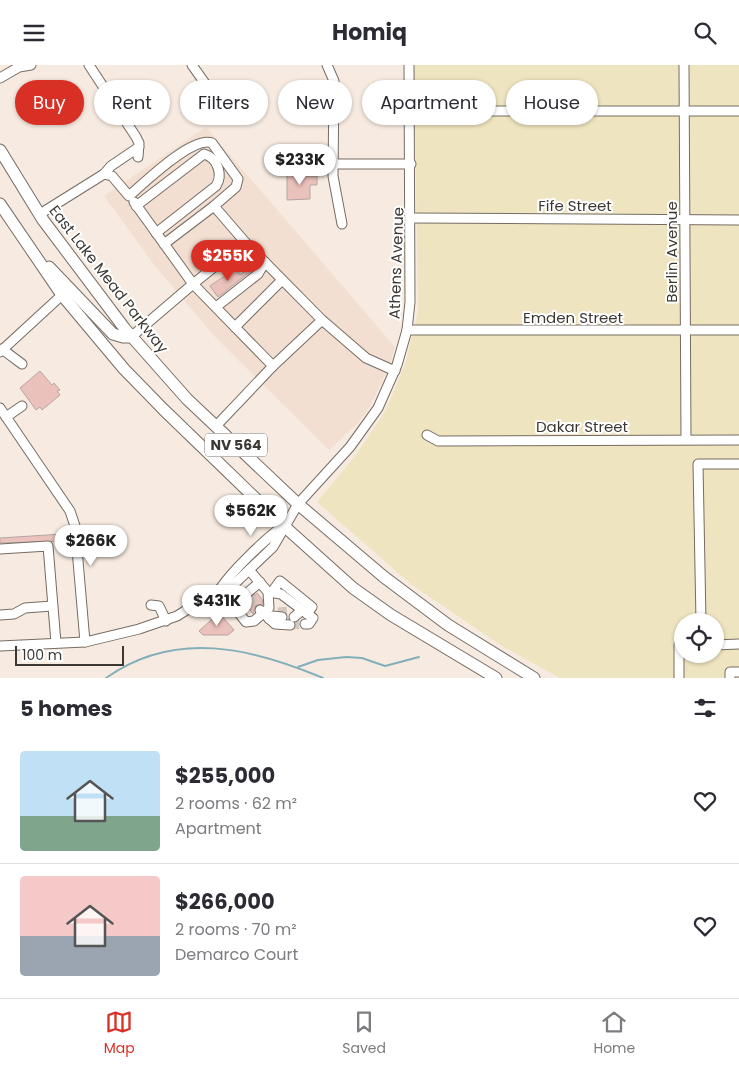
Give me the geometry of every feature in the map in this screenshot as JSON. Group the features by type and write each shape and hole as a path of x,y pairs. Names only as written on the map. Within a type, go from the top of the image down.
{"main road":[{"name":"East Lake Mead Parkway","path":"0,149 40,214 132,337 187,399 298,504 384,577 456,630 534,678"},
{"name":"NV 564","path":"0,204 62,295 124,369 284,526 353,588 390,615 496,678"},
{"path":"26,242 107,327 123,337 132,337"}],"street":[{"path":"0,78 19,66 31,65"},
{"path":"89,65 136,137 139,147 138,157"},
{"path":"192,65 203,80"},
{"path":"327,65 334,85 334,188 342,225"},
{"name":"Athens Avenue","path":"409,65 409,80"},
{"name":"Berlin Avenue","path":"684,65 686,439"},
{"path":"496,111 739,111"},
{"name":"Athens Avenue","path":"220,589 230,588 273,547 298,504 350,447 378,408 395,371 407,330 410,302 412,218 410,125"},
{"path":"129,196 192,145 204,141 212,143 238,179 236,187 164,244"},
{"path":"40,214 104,174 111,166 139,147"},
{"path":"136,206 204,155 215,162 219,177 216,186 156,233"},
{"path":"333,164 411,164"},
{"path":"104,174 112,176 129,196 193,284 273,366"},
{"path":"214,206 245,242 322,320 366,358 395,371"},
{"name":"Fife Street","path":"412,218 739,219"},
{"path":"132,337 245,242"},
{"path":"216,307 258,274 265,262"},
{"path":"235,327 282,280"},
{"path":"22,364 1,350 62,295"},
{"path":"216,426 273,366 322,320"},
{"name":"Emden Street","path":"407,330 739,330"},
{"path":"6,417 22,406"},
{"path":"0,408 70,511 75,526 85,642"},
{"name":"Dakar Street","path":"427,435 438,441 739,440"},
{"path":"701,613 698,464 739,464"},
{"path":"0,646 85,642 166,621 220,589 265,539 284,526"},
{"path":"0,549 48,546 56,643"},
{"path":"250,571 270,592 281,594 286,615"},
{"path":"233,605 248,596 260,582"},
{"path":"220,589 246,622 286,615"},
{"path":"270,592 269,608 310,624 305,624"},
{"path":"151,605 159,606 166,621"},
{"path":"0,615 14,614 25,608 52,606"},
{"path":"724,645 739,644"},
{"path":"679,663 679,678"},
{"path":"730,678 730,672 739,672"}],"shaded area":[{"path":"206,127 395,347 389,368 370,406 358,423 329,450 216,338 155,266 104,196"}],"sand":[{"path":"414,65 739,65 739,678 560,678 502,646 412,585 317,502 356,455 386,410 405,364 418,312 415,125 496,125 496,80 414,80"}],"building":[{"path":"287,173 306,173 306,176 317,176 317,185 310,185 310,199 287,200"},
{"path":"236,268 240,275 249,268 251,271 218,297 210,286"},
{"path":"40,371 52,385 54,383 60,390 57,391 60,395 42,410 40,407 36,410 20,388"},
{"path":"63,534 63,541 0,543 0,538"},
{"path":"257,593 262,599 263,604 256,605 253,614 245,603"},
{"path":"219,613 234,630 228,635 203,635 199,631"}],"waterway":[{"path":"106,678 132,663 159,653 186,649 214,648 269,658 323,678"},
{"path":"298,667 318,660 346,657 362,658 385,666 419,657"}],"tunnel":[{"path":"249,597 259,610"},
{"path":"278,612 289,611"},
{"path":"290,625 305,624"}]}
